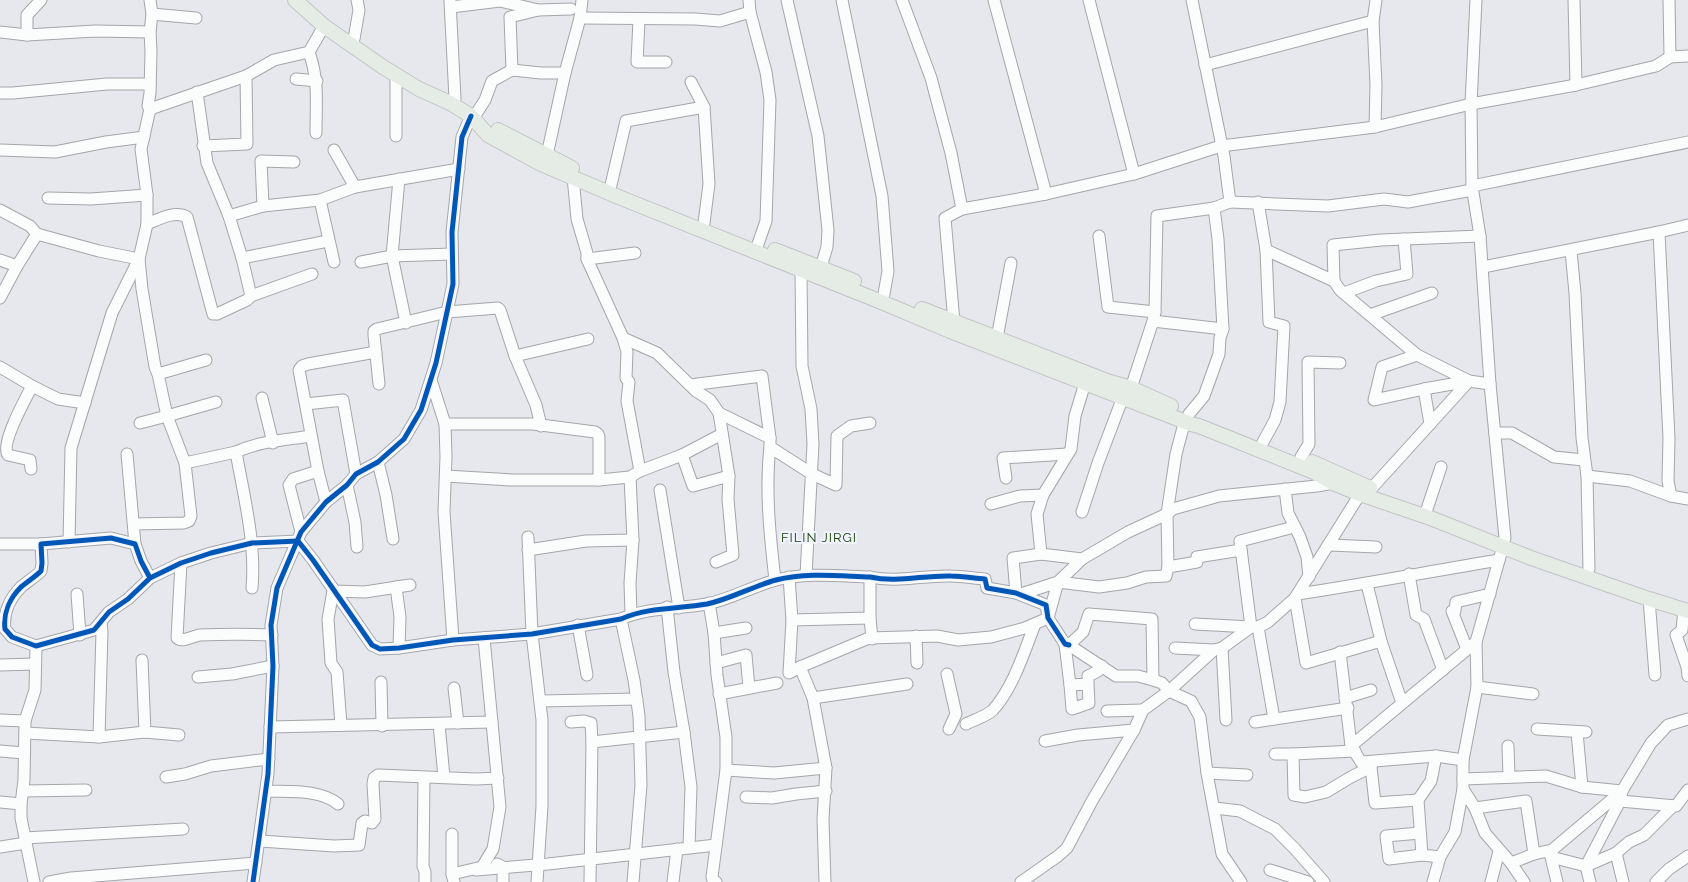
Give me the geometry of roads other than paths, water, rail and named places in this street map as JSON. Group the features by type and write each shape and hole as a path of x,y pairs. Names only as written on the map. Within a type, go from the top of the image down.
{"main road":[{"path":"295,0 324,26 396,75 419,89 450,103 473,117 547,155 611,185 704,224 821,267 884,294 997,338 1056,366 1085,383 1127,393"},
{"path":"302,0 386,63 422,86 455,99 488,135 541,164 628,201 879,301 950,331 1108,382 1127,393 1187,417 1314,472 1333,483 1427,509 1504,542 1531,558 1649,599 1687,608"},
{"path":"1187,417 1263,442 1301,457 1366,492 1433,519 1589,569 1687,608"}],"street":[{"path":"27,35 27,15 41,0"},
{"path":"69,542 71,448 112,313 139,259 147,224 147,195 141,149 150,109 148,106 150,93 150,32 152,14 150,0"},
{"path":"354,39 359,10 357,0"},
{"path":"749,0 750,12 766,72 770,100 766,221 758,244"},
{"path":"787,0 818,136 828,230 827,247 821,267"},
{"path":"842,0 882,196 888,271 884,294"},
{"path":"902,0 931,78 951,153 962,209"},
{"path":"994,0 1046,194"},
{"path":"1089,0 1134,174"},
{"path":"1192,0 1221,146 1230,202"},
{"path":"1375,127 1376,85 1373,21 1376,0"},
{"path":"1433,882 1440,857 1455,832 1463,784 1463,760 1477,687 1476,642 1504,542 1490,384 1483,267 1480,236 1472,188 1471,104 1476,0"},
{"path":"1574,0 1576,84"},
{"path":"1668,0 1670,57"},
{"path":"455,99 451,3 500,2 538,10"},
{"path":"512,70 510,17 538,10 577,7 639,20 695,19 720,21 750,12"},
{"path":"547,155 565,73 577,7"},
{"path":"152,14 196,18"},
{"path":"639,20 637,62 666,62"},
{"path":"1205,65 1373,21"},
{"path":"316,134 318,98 317,81 309,52 324,26"},
{"path":"0,32 27,35 95,31 150,32"},
{"path":"150,109 246,76 274,60 309,52"},
{"path":"954,322 945,218 962,209 1046,194 1134,174 1221,146 1375,127 1471,104 1576,84 1656,66 1670,57 1688,56"},
{"path":"253,882 267,791 273,666 271,625 277,588 300,536 326,502 347,485 356,474 378,462 404,439 421,410 431,379 452,284 452,232 462,137 473,117 485,100 492,81 512,70 541,73 565,73"},
{"path":"396,75 396,136"},
{"path":"203,146 248,144 246,76"},
{"path":"296,79 317,81"},
{"path":"691,82 704,107 709,184 704,224"},
{"path":"0,93 107,84 150,84"},
{"path":"197,92 203,146 207,163 228,216 242,258 251,296"},
{"path":"611,185 626,121 704,107"},
{"path":"0,150 54,152 106,142 144,137"},
{"path":"1082,512 1098,463 1127,393 1154,317 1157,216 1214,208 1230,202 1328,206 1384,199 1408,202 1688,142"},
{"path":"334,150 355,187"},
{"path":"263,206 261,161 294,162"},
{"path":"228,216 263,206 320,200 355,187 459,168"},
{"path":"573,177 577,219 588,259 623,338 627,352 627,401 640,471"},
{"path":"399,179 392,256 406,323"},
{"path":"48,198 91,199 147,195"},
{"path":"320,200 328,241 334,262"},
{"path":"1258,202 1266,250 1269,322 1284,326 1280,402 1275,420 1263,442"},
{"path":"1019,593 1058,582 1099,587 1127,583 1146,577 1166,576 1168,567 1167,514 1176,454 1187,417 1204,396 1219,354 1220,338 1223,329 1218,239 1214,208"},
{"path":"0,210 30,226 37,234 99,251 139,259"},
{"path":"147,224 172,215 181,214 187,217 214,314 241,303 251,296 312,274"},
{"path":"1483,267 1570,251 1659,232 1688,224"},
{"path":"1659,232 1669,438 1668,481 1671,496"},
{"path":"0,298 17,266 37,234"},
{"path":"1099,236 1108,307 1223,329"},
{"path":"1334,281 1333,246 1381,240 1480,236"},
{"path":"1344,293 1376,280 1407,274 1404,239"},
{"path":"242,258 328,241"},
{"path":"1266,250 1334,281 1340,290 1418,356 1468,380 1490,384"},
{"path":"1570,251 1575,293 1584,460 1588,476 1589,569"},
{"path":"588,259 635,253"},
{"path":"361,262 392,256 452,254"},
{"path":"134,524 184,524 189,521 190,516 185,463 167,416 158,374 155,367 139,259"},
{"path":"0,260 17,266"},
{"path":"997,338 1011,263"},
{"path":"801,270 802,366 811,409 813,444 806,575"},
{"path":"1370,315 1432,293"},
{"path":"379,384 374,331 377,329 447,312 498,308 500,310 515,356 536,405 541,426"},
{"path":"623,338 657,353 696,391 710,400 719,413 770,443 812,474 836,484 837,436 851,426 870,423"},
{"path":"515,356 588,339"},
{"path":"326,502 318,471 299,370 302,366 308,364 376,352"},
{"path":"1418,356 1382,367 1374,400 1468,380"},
{"path":"158,374 206,360"},
{"path":"1301,457 1309,444 1308,362 1340,363"},
{"path":"0,367 58,399 85,403"},
{"path":"690,385 762,376 770,443 767,469 769,520 775,580"},
{"path":"431,379 445,424 446,476 444,512 453,640"},
{"path":"1021,882 1067,848 1092,801 1134,730 1143,710 1218,649 1255,627 1268,622 1296,596 1366,492 1430,424 1468,380"},
{"path":"1042,554 1037,514 1043,495 1071,449 1075,416 1085,383"},
{"path":"31,468 30,460 8,455 6,450 8,438 32,386"},
{"path":"1424,389 1430,424"},
{"path":"262,398 272,443"},
{"path":"306,404 343,400 356,474"},
{"path":"140,423 216,402"},
{"path":"716,562 733,555 728,499 729,476 719,413"},
{"path":"445,424 533,424 594,432 598,434 599,480"},
{"path":"1495,433 1512,433 1554,457 1584,460"},
{"path":"446,476 512,480 599,480 630,477 640,471 682,455 722,434"},
{"path":"185,463 236,452 265,441 272,443 311,436"},
{"path":"236,452 252,543 254,566 252,588"},
{"path":"127,454 135,544 141,561 150,578"},
{"path":"1006,478 1003,458 1067,454"},
{"path":"682,455 693,486 729,476"},
{"path":"378,462 386,494 394,539"},
{"path":"1427,509 1440,467"},
{"path":"318,471 290,481 289,485 300,536 313,560 333,591 372,645 380,649 399,648 453,640 532,634 667,608 679,608 709,603 775,580 806,575 870,577 878,579 912,579 951,576 985,579 987,588 1019,593 1046,605 1048,618 1067,645 1116,676 1138,676 1153,680 1162,683 1168,691 1191,701 1200,717 1207,773 1215,808 1217,830 1222,854 1241,882"},
{"path":"1588,476 1630,481 1671,496 1688,499"},
{"path":"630,477 633,540 626,616 637,699 641,792 633,882"},
{"path":"789,577 792,620 789,673 869,638 937,636 958,640 991,637 1035,624 1048,618 1058,582 1082,559 1128,532 1167,514 1173,508 1219,496 1333,483"},
{"path":"347,485 355,522 357,547"},
{"path":"1285,489 1288,514 1307,557 1309,577"},
{"path":"660,490 679,608"},
{"path":"991,504 1020,496 1043,495"},
{"path":"1274,719 1255,627 1240,541 1294,527"},
{"path":"41,544 41,571 22,587 3,609 4,624 8,634 36,646 94,630 110,612 128,599 150,578 181,564 211,553 252,543 300,536"},
{"path":"528,537 532,634 541,701 543,760 538,882"},
{"path":"0,544 41,544 111,538 135,544"},
{"path":"528,550 586,541 633,540"},
{"path":"1330,545 1376,547"},
{"path":"1168,567 1197,562 1197,557 1241,550"},
{"path":"1019,593 1013,558 1042,554 1082,559"},
{"path":"1296,596 1367,584 1409,574 1499,560"},
{"path":"181,564 176,638 183,640 198,635 220,634 272,635"},
{"path":"1409,574 1416,615 1424,619 1443,670"},
{"path":"870,577 870,618 872,639"},
{"path":"1367,584 1381,641 1402,703"},
{"path":"333,591 365,592 410,585"},
{"path":"396,587 400,617 399,648"},
{"path":"333,591 328,619 331,663 337,672 341,725"},
{"path":"77,594 80,634"},
{"path":"1467,649 1452,611 1455,611 1456,602 1490,594"},
{"path":"1296,596 1306,663 1381,641"},
{"path":"1649,599 1655,675"},
{"path":"709,603 725,726 726,770 712,877 713,881 716,882"},
{"path":"667,608 674,672 691,787 689,847"},
{"path":"1687,608 1682,630 1676,635 1687,667 1688,676"},
{"path":"1067,645 1084,632 1089,614 1152,619 1153,680"},
{"path":"792,620 870,618"},
{"path":"98,737 101,623"},
{"path":"966,724 992,711 1008,687 1035,624"},
{"path":"1195,624 1255,627"},
{"path":"578,625 587,674"},
{"path":"714,633 746,628"},
{"path":"916,636 917,663"},
{"path":"484,638 500,807 493,849 494,862 503,867"},
{"path":"1275,754 1293,754 1353,748 1402,703 1476,642"},
{"path":"1067,645 1072,709 1089,703 1088,676 1098,672 1102,666"},
{"path":"34,882 21,818 21,804 23,791 26,721 35,690 36,646"},
{"path":"1175,648 1218,649"},
{"path":"1218,649 1226,720"},
{"path":"1340,652 1353,748 1366,765 1375,803 1418,800"},
{"path":"716,663 746,655 749,688"},
{"path":"142,660 145,732"},
{"path":"0,666 35,664"},
{"path":"198,677 232,674 273,666"},
{"path":"800,667 813,698 826,768 826,792 823,819 825,882"},
{"path":"947,674 956,714 949,729"},
{"path":"381,682 382,726"},
{"path":"720,694 778,682"},
{"path":"813,698 907,684"},
{"path":"1070,685 1088,684"},
{"path":"1477,687 1533,694"},
{"path":"454,688 458,723"},
{"path":"1255,722 1346,703 1371,690"},
{"path":"541,701 637,699"},
{"path":"1107,711 1143,710"},
{"path":"1590,882 1586,866 1621,796 1651,743 1668,725 1688,719"},
{"path":"0,720 26,721"},
{"path":"571,722 584,720 592,723 590,858 588,879"},
{"path":"270,727 341,725 382,726 492,722"},
{"path":"439,724 444,778"},
{"path":"1537,729 1581,732 1582,786"},
{"path":"1045,741 1078,735 1134,730"},
{"path":"25,733 98,737 145,732 179,735"},
{"path":"592,742 684,732"},
{"path":"1508,746 1509,776"},
{"path":"0,751 24,753"},
{"path":"1293,754 1294,795 1306,797 1326,792 1351,777 1366,765 1436,756 1463,760"},
{"path":"1422,855 1418,800 1431,781 1436,756"},
{"path":"166,777 184,774 211,766 269,760"},
{"path":"726,770 774,773 826,768"},
{"path":"1207,773 1247,775"},
{"path":"260,841 334,846 359,845 362,823 365,821 372,823 375,819 374,778 378,775 424,778 498,778"},
{"path":"1463,784 1509,776 1546,776 1621,796 1673,806"},
{"path":"424,778 423,866 425,872 425,882"},
{"path":"1463,784 1486,833 1511,863 1524,882"},
{"path":"23,791 86,790"},
{"path":"1511,863 1534,854 1551,854 1586,866 1616,853 1629,842 1644,835 1673,806 1676,806 1688,790"},
{"path":"267,791 294,792 329,797 338,804"},
{"path":"746,796 772,798 796,794 826,792"},
{"path":"1551,854 1621,796"},
{"path":"1475,808 1526,801 1534,854"},
{"path":"0,802 21,804"},
{"path":"1215,808 1240,811 1275,829 1324,882"},
{"path":"0,847 25,840 183,829"},
{"path":"1420,833 1386,836 1389,859 1422,855 1440,857"},
{"path":"452,834 453,878 482,867 493,849"},
{"path":"476,870 716,844"},
{"path":"673,882 676,849"},
{"path":"1491,882 1500,851"},
{"path":"1616,853 1623,882"},
{"path":"1551,854 1557,882"},
{"path":"1656,882 1669,868 1688,856"},
{"path":"49,882 71,878 256,863"},
{"path":"503,867 503,882"},
{"path":"1270,870 1308,882"}],"district":[{"name":"FILIN JIRGI","path":"819,537"}]}
